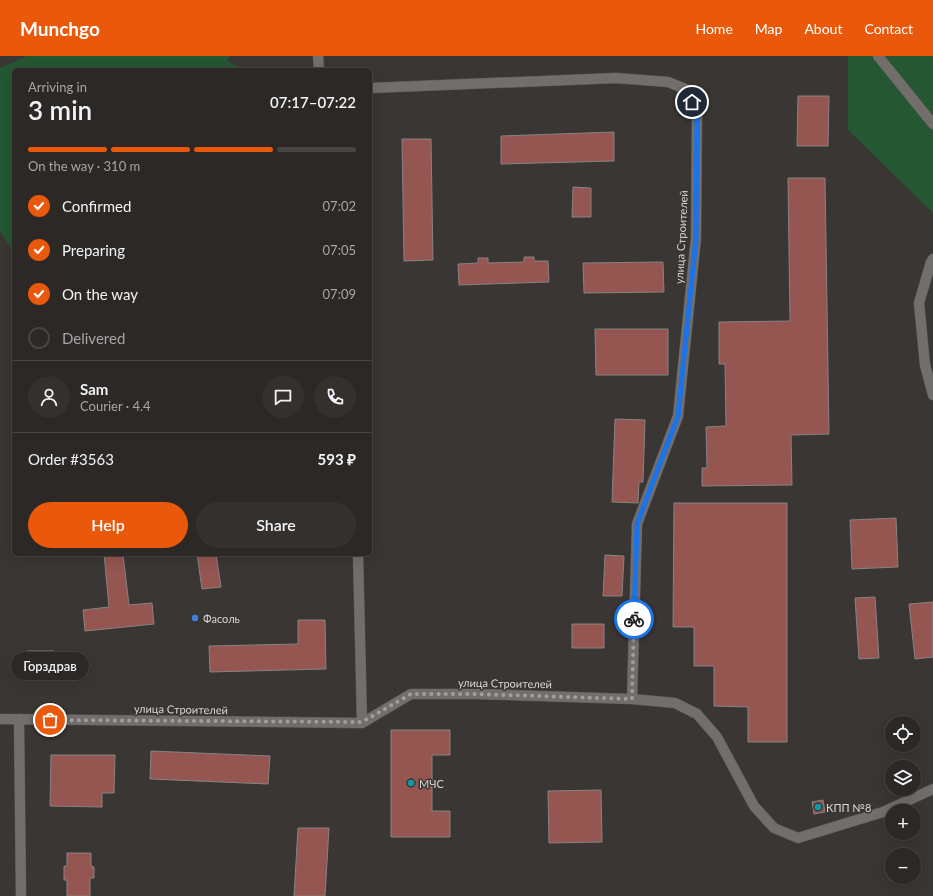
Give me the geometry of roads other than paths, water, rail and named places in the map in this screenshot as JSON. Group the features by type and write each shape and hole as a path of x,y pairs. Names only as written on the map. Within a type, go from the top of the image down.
{"street":[{"path":"318,56 319,68"},
{"path":"878,56 933,124"},
{"name":"улица Строителей","path":"372,88 616,78 668,82 688,90 697,113 696,238 678,416 637,524 632,699"},
{"path":"933,259 919,304 933,395"},
{"path":"358,556 362,722"},
{"name":"улица Строителей","path":"0,719 362,722 411,694 475,694 632,699 675,703 697,714 716,737 754,806 774,828 798,838 883,812 933,789"},
{"path":"19,720 21,896"}],"place":[{"name":"Фасоль","path":"195,618"},
{"name":"Горздрав","path":"50,720"},
{"name":"МЧС","path":"411,783"},
{"name":"КПП №8","path":"818,807"}]}
